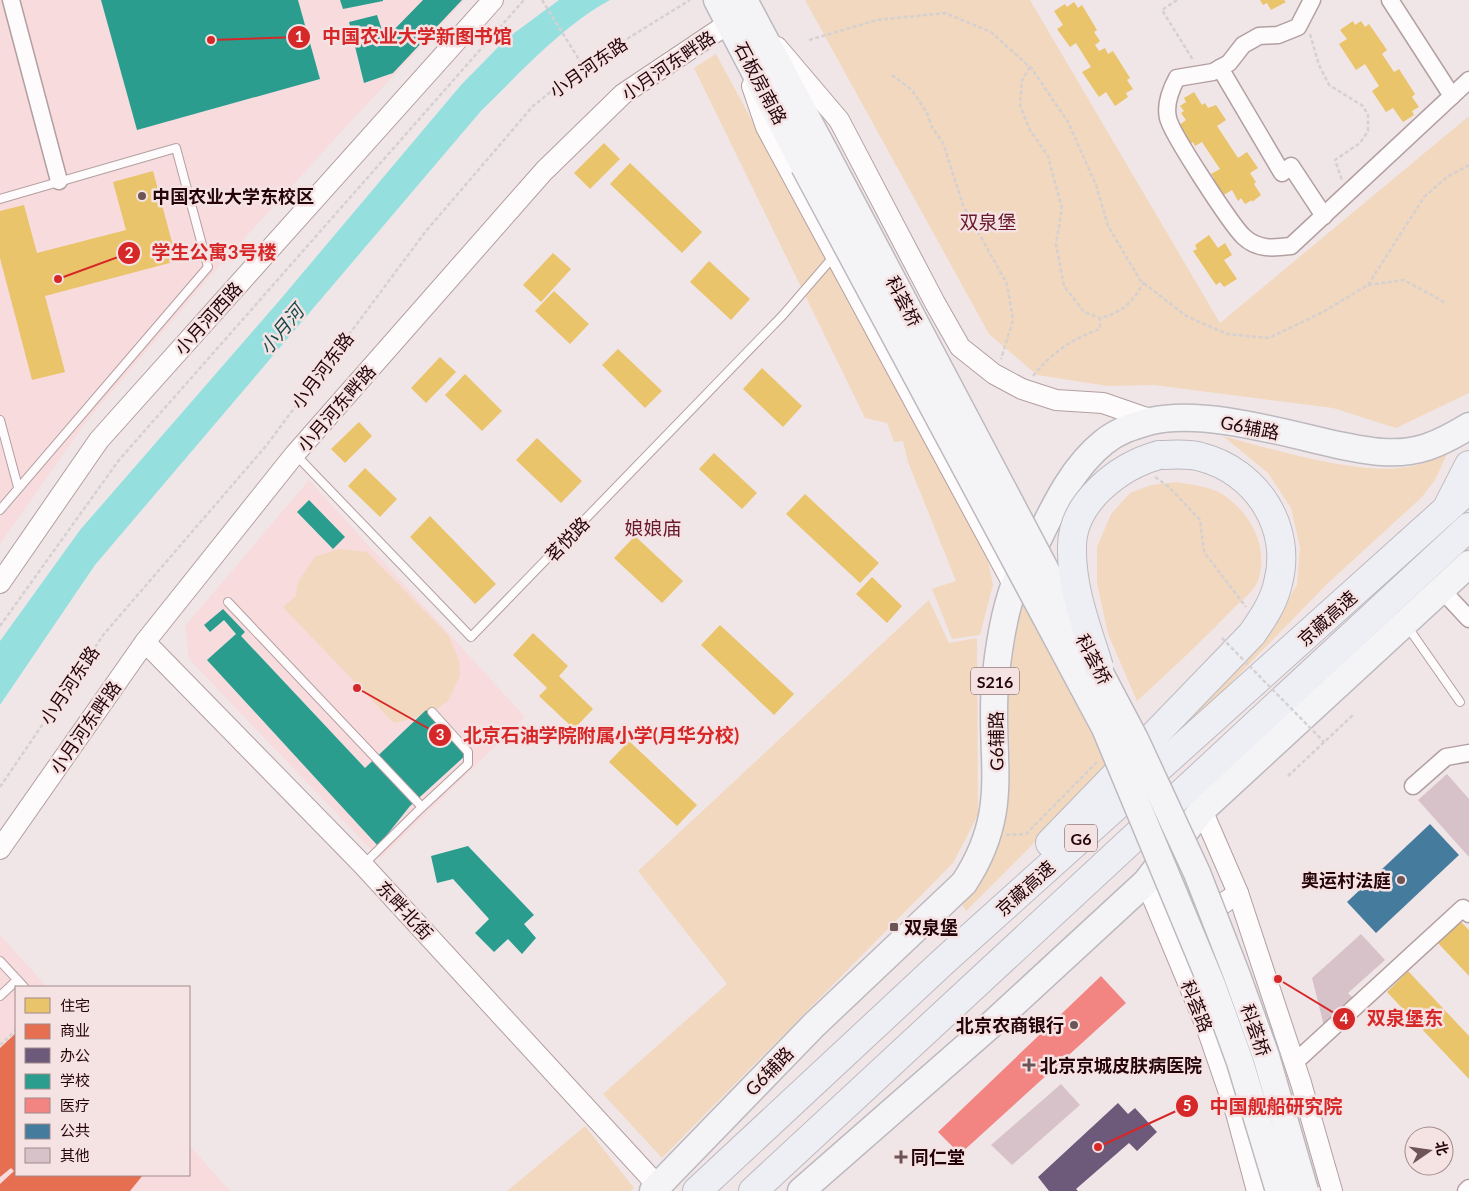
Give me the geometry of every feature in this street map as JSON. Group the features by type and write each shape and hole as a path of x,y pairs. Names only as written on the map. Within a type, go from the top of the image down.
{"highway":[{"path":"945,960 1050,843 1252,634 1267,612 1278,583 1282,556 1279,534 1273,518 1258,491 1243,477 1221,464 1200,456 1159,464 1129,467 1104,485 1091,499 1079,520 1072,545 1076,591 1099,667"},
{"path":"1446,510 1469,465"},
{"name":"京藏高速","path":"697,1191 945,960 1469,489"},
{"name":"京藏高速","path":"753,1191 1469,527"},
{"path":"765,1191 778,1167"}],"main road":[{"name":"石板房南路","path":"717,0 739,17 815,159"},
{"name":"科荟桥","path":"815,159 1099,667 1135,739 1197,873 1229,954 1266,1056 1305,1191"},
{"name":"科荟桥","path":"815,159 1105,728 1212,985 1240,1062 1279,1191"},
{"name":"G6辅路","path":"655,1188 814,1025 964,883 979,860 988,835 996,793 995,684 1001,636 1014,586 1056,504 1073,476 1104,442 1126,428 1155,420 1185,418 1231,423 1380,453 1426,448 1469,426"},
{"path":"801,1191 993,1023 1146,882 1202,810 1469,564"}],"street":[{"path":"11,0 59,180"},
{"name":"小月河西路","path":"0,582 99,440 494,0"},
{"path":"1312,0 1298,27 1278,35 1259,36 1243,45 1229,63 1213,72 1177,78 1170,90 1168,118 1185,150 1244,238 1268,249 1291,246 1469,80"},
{"path":"1390,0 1452,96"},
{"path":"739,17 766,127 1014,586"},
{"path":"739,17 839,120 960,347 994,374 1022,388 1056,400 1103,403 1155,420"},
{"name":"小月河东畔路","path":"0,849 144,642 295,454 544,172 616,100 739,17"},
{"path":"1220,68 1282,173 1291,166 1324,216"},
{"path":"1441,589 1469,619"},
{"name":"东畔北街","path":"144,642 364,865 655,1188"},
{"path":"1413,786 1446,757 1469,753"},
{"path":"1202,810 1238,893 1294,1063 1332,1191"},
{"name":"科荟路","path":"1146,882 1212,1044 1236,1113 1257,1191"},
{"path":"1170,940 1238,893"},
{"path":"1294,1063 1463,908 1469,914"},
{"path":"1466,1191 1469,1188"}],"lane":[{"path":"0,199 59,180 176,148 208,267 18,486 0,510"},
{"name":"茗悦路","path":"295,454 472,637 783,315 835,255"},
{"path":"0,420 18,486"},
{"path":"228,602 422,807"},
{"path":"1405,622 1460,702"},
{"path":"364,865 468,764 468,752 432,712"},
{"path":"0,961 23,986"},
{"path":"0,996 17,980"}],"path":[{"path":"0,626 119,460 524,0"},
{"path":"542,0 583,66"},
{"name":"小月河东路","path":"0,787 104,634 266,446 426,231 533,106 583,66 690,0"},
{"path":"1177,0 1162,10 1201,74"},
{"path":"809,40 877,20 945,13 991,32 1030,67 1068,122 1096,185 1108,226 1144,282 1186,316 1227,334 1269,338 1323,312 1368,286 1404,280 1444,302"},
{"path":"1304,16 1319,65 1329,85 1363,106 1368,115 1368,131 1360,143 1334,160 1341,179 1350,191"},
{"path":"1030,67 1022,80 1020,106 1030,130 1048,156 1062,208 1056,244 1064,286 1084,312 1100,318 1117,314 1136,297 1144,282"},
{"path":"892,75 912,90 927,113 932,127 943,143 963,205 1007,284 1013,320 1001,361"},
{"path":"1368,286 1424,197 1447,177 1469,165"},
{"path":"1031,379 1046,359 1085,334 1100,329 1100,318"},
{"path":"1159,464 1151,475 1169,487 1200,520 1204,552 1250,612"},
{"path":"1222,638 1324,742"},
{"path":"1288,776 1353,715"},
{"path":"988,835 1026,834 1101,757"},
{"path":"0,1045 15,1031"}],"shaded area":[{"name":"中国农业大学东校区","path":"0,0 465,0 353,119 213,273 86,422 0,544"},
{"path":"805,0 1030,0 1220,323 1469,116 1469,393 1396,428 1333,408 1154,385 1108,386 1037,375 989,334"},
{"path":"716,54 986,552 993,585 980,635 952,639 932,589 956,581 908,462 903,441 894,442 887,423 865,418 694,68"},
{"path":"1223,436 1320,461 1372,468 1396,468 1416,465 1448,452 1435,480 1422,497 1328,583 1183,732 1178,728 1271,628 1297,585 1300,547 1291,508 1268,473"},
{"path":"309,480 525,717 380,859 189,659 185,626"},
{"path":"1177,482 1217,491 1241,510 1249,521 1259,545 1261,570 1257,583 1250,593 1137,701 1108,634 1097,583 1097,547 1111,514 1130,493 1151,485"},
{"path":"339,549 367,552 448,635 459,661 460,676 448,701 429,714 394,723 283,607 296,596 298,582 315,557"},
{"path":"1026,595 1109,768 966,911 962,904 981,876 991,856 1000,835 1006,809 1010,778 1009,673 1015,634"},
{"path":"929,600 949,643 977,638 978,815 953,863 662,1158 603,1094 727,984 638,871"},
{"path":"0,935 46,986 15,986 15,1176 190,1176 190,1146 230,1191 0,1191"},
{"path":"585,1126 634,1188 631,1191 507,1191"}],"water":[{"name":"小月河","path":"559,0 610,0 575,23 558,37 481,111 95,565 0,705 0,641 80,530 279,301 461,85 506,39"}],"building: 住宅":[{"path":"1260,0 1284,0 1286,2 1271,10 1267,3 1263,5"},
{"path":"1074,2 1078,8 1082,5 1097,30 1094,32 1100,41 1095,45 1099,51 1105,48 1108,54 1113,51 1130,78 1127,80 1133,89 1126,93 1128,97 1115,106 1106,92 1099,97 1082,72 1091,67 1076,43 1070,47 1057,29 1063,25 1054,11 1065,4 1067,7"},
{"path":"1353,21 1355,25 1361,21 1365,27 1369,24 1387,50 1382,54 1394,72 1399,69 1415,94 1412,97 1419,107 1412,111 1414,115 1403,122 1393,108 1386,112 1372,91 1379,86 1365,64 1356,70 1339,44 1347,39 1340,30"},
{"path":"1194,92 1202,105 1205,103 1208,108 1216,105 1226,120 1217,126 1238,158 1247,152 1258,168 1250,173 1261,195 1252,202 1252,200 1245,204 1241,198 1238,201 1232,190 1222,196 1211,179 1214,178 1211,174 1220,169 1202,142 1195,146 1193,142 1189,145 1177,127 1186,120 1181,113 1184,111 1180,106 1186,102 1184,98"},
{"path":"604,143 620,159 590,189 574,173"},
{"path":"630,163 702,232 682,253 610,184"},
{"path":"153,171 177,261 45,296 65,372 32,380 0,258 0,211 24,205 37,253 126,230 113,182"},
{"path":"1209,235 1218,248 1225,243 1232,255 1224,260 1237,279 1224,287 1220,282 1216,285 1193,251 1197,249 1195,245"},
{"path":"553,253 571,269 541,302 523,285"},
{"path":"709,261 750,299 731,320 690,282"},
{"path":"554,291 589,324 570,344 535,311"},
{"path":"618,349 662,391 645,408 602,365"},
{"path":"440,357 456,372 426,403 411,388"},
{"path":"762,368 802,406 783,427 743,389"},
{"path":"465,374 502,411 482,431 445,395"},
{"path":"359,422 372,436 345,463 331,449"},
{"path":"537,438 582,481 561,503 516,460"},
{"path":"714,453 757,493 742,509 699,469"},
{"path":"365,468 397,499 380,517 348,486"},
{"path":"805,494 879,563 860,583 786,514"},
{"path":"430,516 496,584 475,604 410,537"},
{"path":"635,536 683,581 662,603 614,558"},
{"path":"872,577 902,606 887,623 856,594"},
{"path":"720,625 794,694 774,715 701,645"},
{"path":"533,633 568,666 559,676 593,709 574,729 539,696 547,688 513,655"},
{"path":"629,741 697,805 677,826 609,762"},
{"path":"1461,922 1469,930 1469,976 1438,943"},
{"path":"1408,971 1469,1036 1469,1079 1387,992"}],"building: 商业":[{"path":"15,1034 15,1176 142,1176 130,1191 0,1191 0,1184 14,1171 11,1168 0,1177 0,1048"}],"building: 办公":[{"path":"1118,1103 1128,1114 1135,1108 1157,1132 1137,1151 1129,1143 1076,1189 1078,1191 1049,1191 1038,1177"}],"building: 学校":[{"path":"101,0 298,0 320,79 137,130"},
{"path":"340,0 383,0 383,1 343,9"},
{"path":"423,0 462,0 393,73 364,83 349,22 377,15 385,39"},
{"path":"309,500 345,537 333,549 297,512"},
{"path":"223,609 245,632 241,636 365,768 426,710 467,754 410,806 378,846 207,660 236,634 224,620 210,632 204,625"},
{"path":"468,846 534,915 524,924 536,938 522,954 508,939 494,952 475,933 489,919 453,879 437,883 431,856"}],"building: 医疗":[{"path":"1101,976 1126,1003 960,1154 938,1132"}],"building: 公共":[{"path":"1430,824 1459,855 1376,933 1347,902"}],"building: 其他":[{"path":"1447,774 1469,799 1469,857 1418,800"},
{"path":"1361,934 1385,960 1348,993 1353,998 1324,1026 1312,978"},
{"path":"1061,1084 1080,1105 1012,1165 991,1145"}],"place":[{"name":"中国农业大学新图书馆","path":"211,40"},
{"name":"中国农业大学东校区","path":"142,196"},
{"name":"学生公寓3号楼","path":"58,279"},
{"name":"北京石油学院附属小学(月华分校)","path":"357,688"},
{"name":"奥运村法庭","path":"1401,880"},
{"name":"双泉堡","path":"894,927"},
{"name":"双泉堡东","path":"1278,979"},
{"name":"北京农商银行","path":"1074,1025"},
{"name":"北京京城皮肤病医院","path":"1029,1065"},
{"name":"中国舰船研究院","path":"1098,1147"},
{"name":"同仁堂","path":"901,1157"}],"district":[{"name":"双泉堡","path":"988,221"},
{"name":"娘娘庙","path":"653,527"}]}
